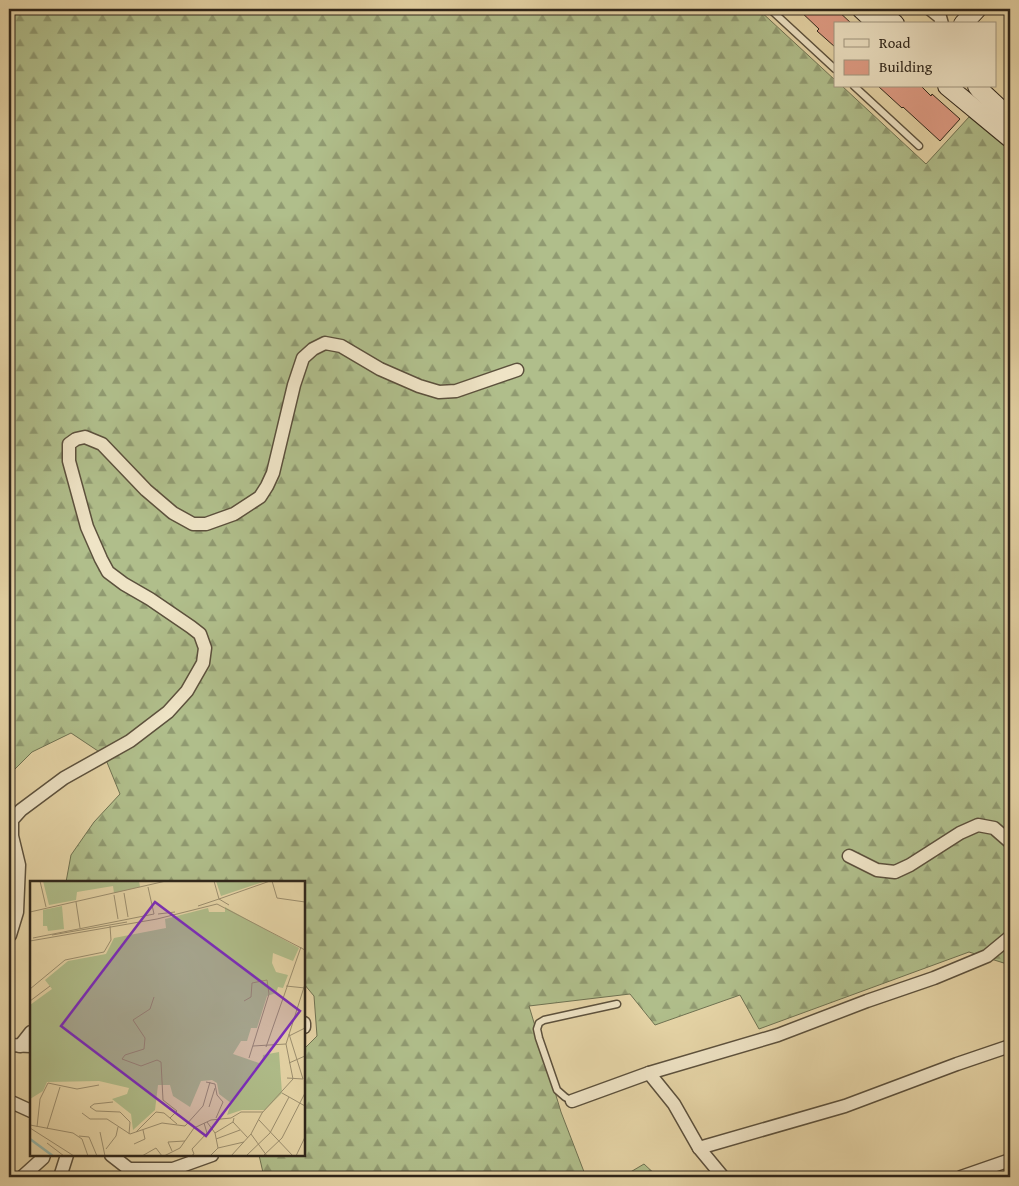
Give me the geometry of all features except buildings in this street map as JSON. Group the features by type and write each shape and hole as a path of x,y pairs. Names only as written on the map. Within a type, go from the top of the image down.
{"street":[{"path":"861,9 875,22"},
{"path":"878,9 893,22"},
{"path":"930,9 940,17 941,22"},
{"path":"965,22 976,9"},
{"path":"980,22 991,9"},
{"path":"949,88 1010,138"},
{"path":"979,88 1008,114"},
{"path":"9,936 17,912 19,865 12,836 12,820 21,810 64,778 130,741 168,712 187,691 203,663 205,648 200,634 108,572 88,527 69,461 69,444 86,437 102,444 146,490 173,513 193,524 206,524 234,514 260,497 267,486 273,473 294,385 303,358 313,348 324,343 341,346 380,369 419,386 439,392 456,391 517,370"},
{"path":"849,856 877,870 895,872 910,866 960,833 978,825 994,828 1010,842"},
{"path":"572,1100 649,1074 778,1035 934,978 987,956 1010,937"},
{"path":"20,1046 30,1033"},
{"path":"699,1148 846,1106 1010,1046"},
{"path":"649,1074 674,1104 699,1148 723,1177"},
{"path":"9,1101 30,1111"},
{"path":"22,1177 44,1156"},
{"path":"60,1177 67,1156"},
{"path":"112,1156 130,1173 173,1169 209,1156"},
{"path":"961,1177 1010,1160"}],"lane":[{"path":"770,9 834,68"},
{"path":"856,88 919,146"},
{"path":"572,1100 557,1090 539,1038 538,1026 544,1020 617,1004"}],"green space":[{"path":"9,9 758,9 834,79 834,88 844,88 926,164 969,117 1010,151 1010,965 969,952 759,1029 740,995 655,1025 630,994 529,1006 561,1112 586,1177 264,1177 259,1156 305,1156 305,1048 317,1036 314,996 305,985 305,881 66,881 71,855 94,822 120,794 104,755 71,733 32,752 9,775"},
{"path":"644,1164 658,1177 622,1177"}]}
